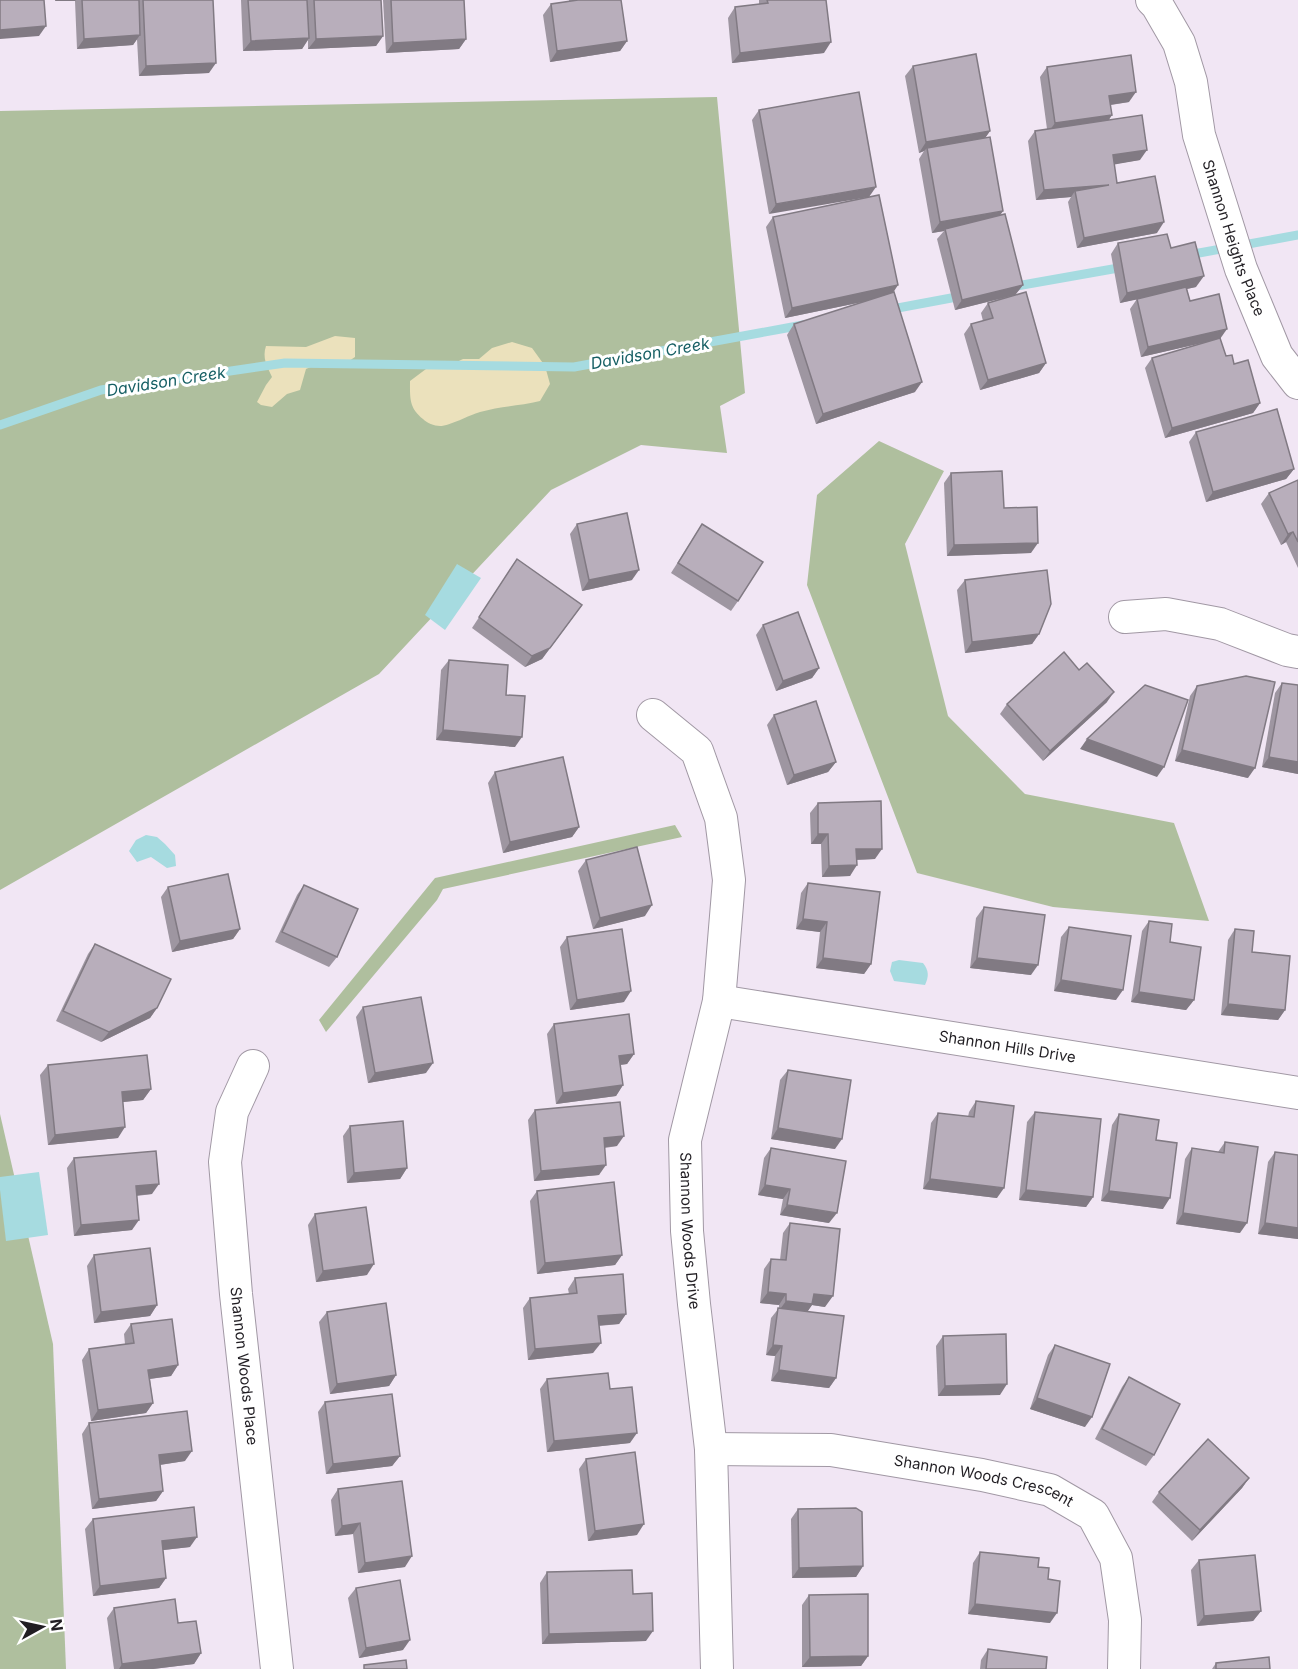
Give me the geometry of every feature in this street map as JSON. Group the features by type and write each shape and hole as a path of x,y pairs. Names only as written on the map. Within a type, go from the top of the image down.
{"street":[{"name":"Shannon Heights Place","path":"1152,0 1179,43 1191,82 1200,135 1241,269 1277,356 1298,383"},
{"path":"1125,617 1166,614 1220,624 1287,650 1298,652"},
{"name":"Shannon Woods Drive","path":"653,714 697,751 721,818 729,880 718,1001 685,1140 687,1231 711,1449 717,1669"},
{"name":"Shannon Hills Drive","path":"718,1001 1298,1093"},
{"name":"Shannon Woods Place","path":"254,1066 232,1112 225,1162 237,1306 277,1669"},
{"name":"Shannon Woods Crescent","path":"711,1449 831,1450 982,1475 1050,1490 1093,1515 1116,1558 1125,1620 1124,1669"}],"green space":[{"path":"717,97 745,393 720,406 727,453 641,445 551,490 379,674 0,890 0,111"},
{"path":"879,441 944,471 905,544 948,716 1025,794 1174,823 1209,921 1053,907 917,873 807,585 817,495"},
{"path":"675,825 682,837 443,889 437,900 326,1032 319,1020 435,878"},
{"path":"0,1114 53,1344 66,1669 0,1669"}],"sand":[{"path":"335,336 355,338 355,357 349,361 320,363 306,369 300,390 287,394 272,407 257,402 272,377 265,358 266,346 306,347"},
{"path":"512,342 532,348 545,366 550,384 540,401 476,413 440,426 427,422 415,411 410,398 410,381 426,369 442,369 463,359 479,359 492,348"}],"water":[{"path":"457,564 481,578 445,630 425,615"},
{"path":"146,835 157,837 165,844 175,855 176,866 167,868 151,857 137,862 129,851 136,840"},
{"path":"899,960 923,963 928,974 925,985 894,981 890,971 892,962"},
{"path":"39,1172 48,1235 6,1241 0,1177"}],"building":[{"path":"0,0 44,0 46,26 0,30"},
{"path":"82,0 139,0 140,35 84,39"},
{"path":"143,0 213,0 216,63 146,66"},
{"path":"248,0 307,0 309,38 251,41"},
{"path":"314,0 381,0 383,36 316,39"},
{"path":"391,0 464,0 466,39 393,43"},
{"path":"578,0 621,0 627,41 557,51 551,4"},
{"path":"767,0 826,0 831,42 740,53 735,7 768,3"},
{"path":"976,54 990,131 926,142 913,66"},
{"path":"1131,55 1136,92 1109,96 1112,115 1055,123 1047,67"},
{"path":"859,92 876,187 776,204 759,110"},
{"path":"1142,115 1147,150 1113,155 1117,183 1155,176 1164,222 1084,238 1075,191 1109,185 1044,190 1035,131"},
{"path":"990,137 1003,211 940,222 927,148"},
{"path":"879,195 898,285 792,308 773,217"},
{"path":"1005,214 1023,285 962,300 945,229"},
{"path":"1167,234 1171,248 1195,242 1204,276 1127,293 1118,243"},
{"path":"1186,287 1190,301 1219,294 1227,329 1148,347 1137,299"},
{"path":"894,292 922,382 823,414 794,324"},
{"path":"1026,292 1046,363 988,380 971,324 993,318 988,303"},
{"path":"1220,338 1226,356 1232,355 1234,364 1248,360 1260,403 1172,428 1152,358"},
{"path":"1277,409 1294,469 1213,492 1196,432"},
{"path":"1002,471 1004,508 1037,507 1038,543 954,545 951,473"},
{"path":"1298,480 1298,542 1293,532 1288,534 1269,493"},
{"path":"627,513 639,570 589,580 577,524"},
{"path":"702,524 763,562 738,601 678,563"},
{"path":"517,559 582,605 550,648 532,656 479,617"},
{"path":"1047,570 1051,604 1039,634 972,642 965,580"},
{"path":"798,612 819,668 783,681 763,625"},
{"path":"1064,652 1079,670 1087,663 1114,692 1050,751 1007,704"},
{"path":"449,660 508,665 506,695 525,696 522,737 443,730"},
{"path":"1246,676 1275,682 1255,768 1182,750 1197,686"},
{"path":"1282,683 1298,685 1298,762 1269,757"},
{"path":"1145,685 1188,700 1164,767 1087,739"},
{"path":"816,701 836,762 794,775 774,715"},
{"path":"563,757 579,827 510,842 495,772"},
{"path":"881,801 882,849 856,849 857,865 829,866 828,834 818,834 818,803"},
{"path":"637,847 652,905 600,918 586,860"},
{"path":"228,874 240,929 180,941 168,887"},
{"path":"808,883 880,892 871,964 823,958 827,922 803,919"},
{"path":"304,885 358,909 337,957 282,932"},
{"path":"984,907 1045,915 1038,965 977,958"},
{"path":"1149,921 1172,924 1170,942 1201,947 1194,1000 1139,992"},
{"path":"1069,927 1131,936 1123,990 1061,980"},
{"path":"622,929 631,991 577,1000 567,937"},
{"path":"1235,929 1254,931 1252,952 1290,956 1285,1010 1228,1004"},
{"path":"95,944 171,979 157,1008 109,1032 63,1011"},
{"path":"421,997 433,1063 375,1073 363,1007"},
{"path":"629,1014 634,1054 619,1056 623,1085 563,1093 554,1024"},
{"path":"147,1055 151,1089 122,1092 125,1127 55,1135 48,1065"},
{"path":"788,1070 851,1080 842,1139 778,1128"},
{"path":"976,1101 1014,1106 1004,1188 930,1179 938,1113 974,1117"},
{"path":"620,1102 624,1136 604,1138 606,1165 541,1171 535,1110"},
{"path":"1035,1112 1101,1119 1093,1197 1026,1190"},
{"path":"1119,1114 1159,1120 1156,1140 1177,1143 1170,1198 1109,1191"},
{"path":"403,1121 407,1168 354,1173 350,1126"},
{"path":"1225,1142 1258,1147 1247,1223 1183,1213 1192,1148 1224,1153"},
{"path":"771,1148 846,1161 837,1213 787,1205 790,1189 765,1185"},
{"path":"156,1151 159,1184 136,1186 139,1220 81,1225 74,1158"},
{"path":"1275,1152 1298,1155 1298,1228 1265,1223"},
{"path":"614,1182 622,1255 545,1263 537,1191"},
{"path":"366,1207 374,1264 323,1271 315,1214"},
{"path":"790,1223 840,1229 833,1296 814,1294 812,1304 786,1301 786,1294 768,1292 771,1259 786,1260"},
{"path":"150,1248 157,1305 101,1312 94,1255"},
{"path":"623,1274 626,1314 598,1316 601,1343 535,1349 530,1298 577,1293 575,1278"},
{"path":"386,1303 396,1375 337,1384 327,1312"},
{"path":"778,1308 844,1316 836,1378 779,1370 782,1346 773,1345"},
{"path":"172,1319 178,1365 148,1370 153,1403 98,1410 89,1349 134,1343 131,1324"},
{"path":"1006,1334 1007,1384 945,1386 943,1336"},
{"path":"1055,1345 1110,1364 1092,1417 1037,1398"},
{"path":"608,1373 610,1389 632,1387 637,1433 554,1441 547,1379"},
{"path":"1129,1377 1180,1404 1154,1455 1102,1429"},
{"path":"392,1394 400,1456 333,1464 325,1402"},
{"path":"187,1411 192,1451 159,1455 163,1491 99,1499 89,1423"},
{"path":"1208,1439 1249,1478 1200,1530 1159,1492"},
{"path":"635,1452 644,1524 595,1531 586,1459"},
{"path":"402,1481 412,1556 365,1563 360,1523 342,1526 338,1489"},
{"path":"194,1507 197,1537 162,1541 166,1578 100,1586 93,1519"},
{"path":"856,1508 862,1512 863,1566 799,1568 798,1509"},
{"path":"980,1552 1039,1558 1038,1567 1049,1568 1048,1579 1060,1581 1057,1613 975,1604"},
{"path":"1255,1555 1261,1611 1204,1616 1199,1560"},
{"path":"632,1570 633,1594 652,1593 653,1631 549,1634 547,1572"},
{"path":"400,1580 410,1640 366,1648 356,1588"},
{"path":"868,1594 868,1656 810,1657 809,1595"},
{"path":"175,1599 178,1623 196,1621 201,1653 122,1664 114,1608"},
{"path":"988,1649 1047,1657 1046,1669 986,1669"},
{"path":"1269,1657 1270,1669 1216,1669 1216,1663"},
{"path":"406,1660 407,1669 364,1669 364,1665"}],"waterway":[{"name":"Davidson Creek","path":"1188,255 1298,235"},
{"name":"Davidson Creek","path":"1011,287 1124,267"},
{"name":"Davidson Creek","path":"887,310 962,296"},
{"name":"Davidson Creek","path":"0,425 101,390 285,363 574,367 803,325"}]}
